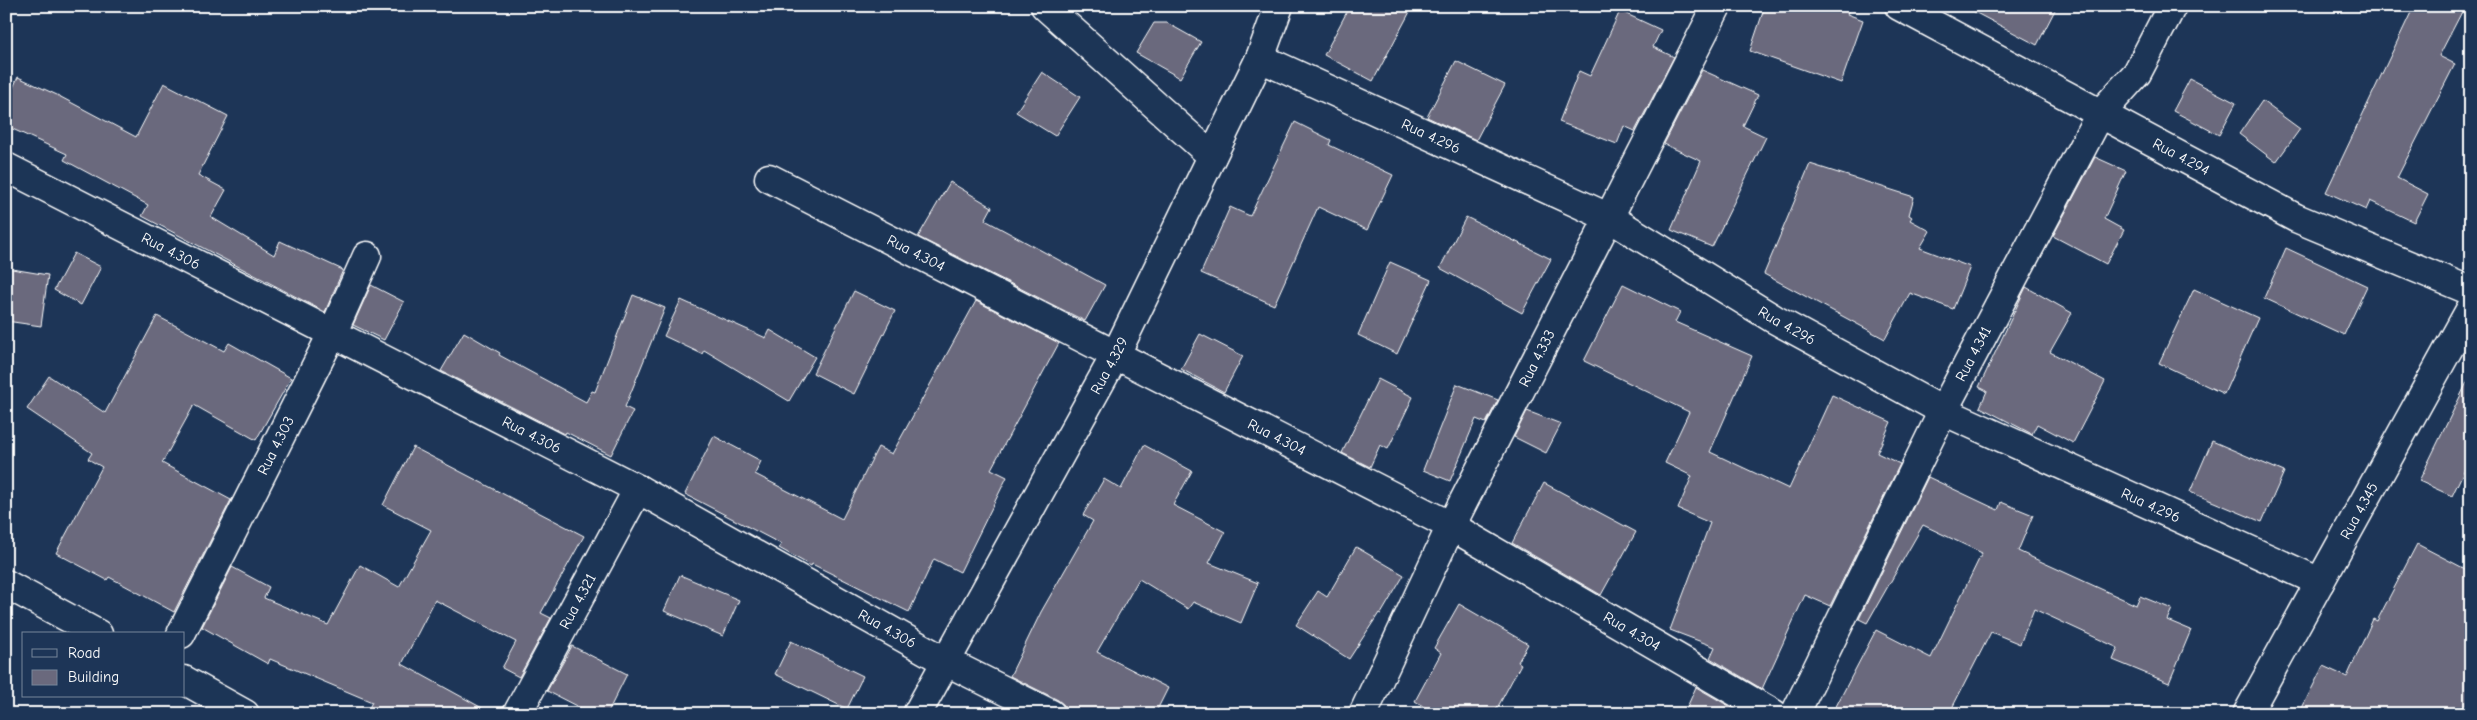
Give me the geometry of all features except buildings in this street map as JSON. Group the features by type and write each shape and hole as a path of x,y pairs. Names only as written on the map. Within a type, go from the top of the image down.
{"street":[{"path":"1045,6 1212,156"},
{"name":"Rua 4.329","path":"917,714 1116,354 1260,58 1279,6"},
{"name":"Rua 4.333","path":"1363,714 1451,526 1717,6"},
{"name":"Rua 4.294","path":"1899,6 2296,218 2471,291"},
{"name":"Rua 4.341","path":"1795,714 1943,411 2100,114 2137,73 2172,6"},
{"name":"Rua 4.296","path":"1260,58 1610,218 1774,319 1943,411 2320,582"},
{"name":"Rua 4.306","path":"6,167 638,489 945,661 1050,714"},
{"name":"Rua 4.304","path":"769,178 1451,526 1774,714"},
{"name":"Rua 4.303","path":"182,632 333,332 367,256"},
{"name":"Rua 4.345","path":"2247,714 2471,308"},
{"name":"Rua 4.321","path":"517,714 638,489"},
{"path":"6,584 94,632"},
{"path":"185,681 245,714"}]}
